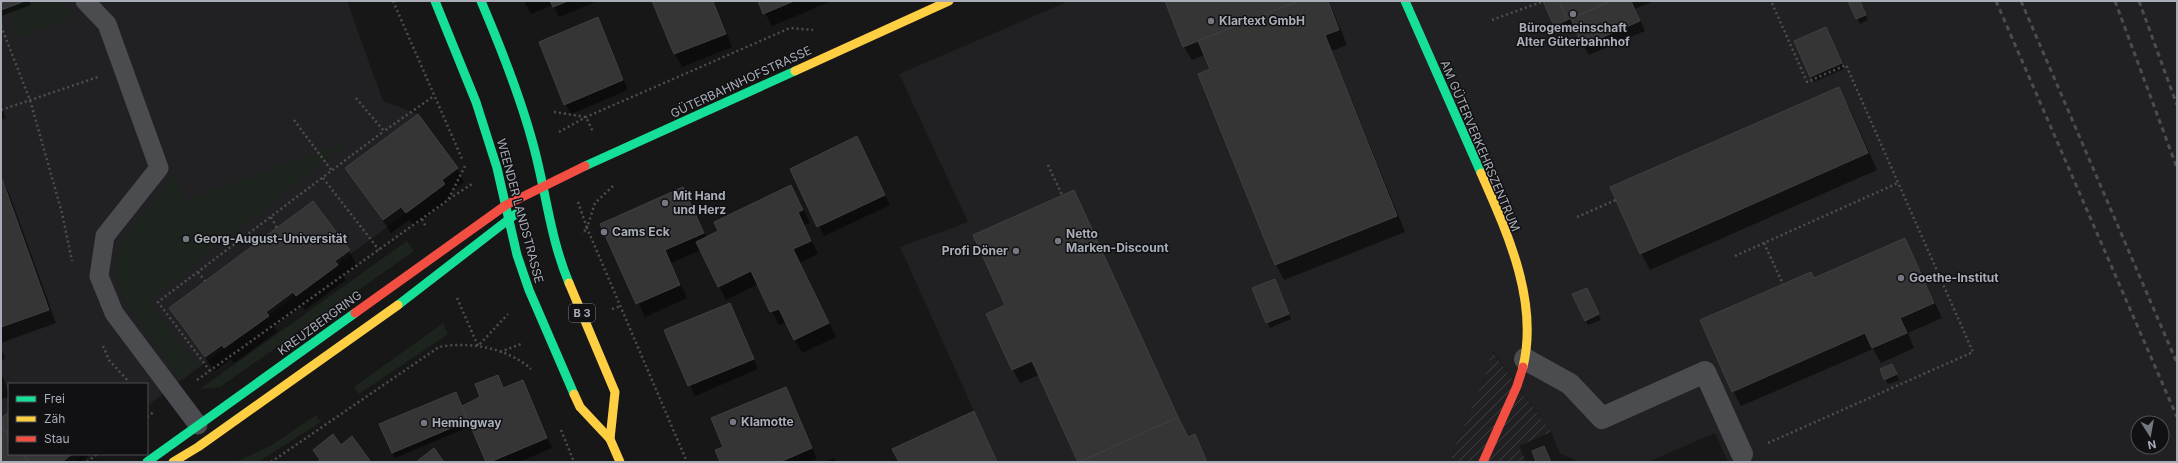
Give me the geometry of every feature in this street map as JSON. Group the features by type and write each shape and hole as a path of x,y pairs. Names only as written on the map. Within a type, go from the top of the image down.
{"street":[{"name":"WEENDER LANDSTRASSE","path":"435,1 476,102 506,205 517,254 530,290 580,407 610,439 620,462"},
{"name":"WEENDER LANDSTRASSE","path":"481,1 516,85 543,187 547,211 559,259 615,392 610,439"},
{"name":"GÜTERBAHNHOFSTRASSE","path":"506,205 950,1"},
{"name":"AM GÜTERVERKEHRSZENTRUM","path":"1405,1 1496,209 1515,264 1525,299 1528,327 1525,358 1516,392 1487,449 1483,462"},
{"path":"173,462 198,447 422,288 509,220 543,187"},
{"name":"KREUZBERGRING","path":"147,462 506,205"},
{"path":"1525,358 1570,384 1602,418 1705,372 1742,454"}],"lane":[{"path":"85,1 107,24 159,168 105,236 99,276 114,313 198,425"}],"path":[{"path":"1,2 5,1"},
{"path":"148,416 448,200 465,166 393,1"},
{"path":"1492,20 1544,1"},
{"path":"1742,454 1973,352 1846,65 1807,82 1771,1"},
{"path":"1,26 30,100 62,213 74,267"},
{"path":"586,117 790,28"},
{"path":"1,110 123,68"},
{"path":"210,371 158,302 384,131 434,96"},
{"path":"356,98 384,131"},
{"path":"294,120 332,171"},
{"path":"1048,165 1062,195"},
{"path":"323,178 379,250"},
{"path":"1735,256 1898,183"},
{"path":"615,184 595,204 587,228 687,462"},
{"path":"1577,217 1616,200"},
{"path":"271,217 277,228"},
{"path":"1764,243 1783,284"},
{"path":"198,272 205,281"},
{"path":"100,340 109,360 130,383"},
{"path":"271,462 439,347 465,344 499,352"},
{"path":"87,462 96,455"}],"shaded area":[{"name":"Georg-August-Universität","path":"1,1 347,1 383,101 418,114 458,168 442,180 445,184 148,405 148,383 8,383 8,455 83,455 73,462 1,462"},
{"path":"4,1 64,1 70,18 18,38"},
{"path":"1069,1 2177,1 2177,462 1728,462 1715,433 1648,462 1579,462 1560,453 1551,432 1493,351 1485,377 1454,449 1451,462 997,462 900,247 968,222 899,74"},
{"path":"350,141 153,297 151,303 197,365 180,378 123,299 116,276 115,258 124,238 174,176 184,201"},
{"path":"407,241 414,251 220,387 200,389"},
{"path":"443,323 448,334 359,394 354,387"},
{"path":"1492,351 1551,432 1519,446 1526,462 1451,462 1454,449 1485,377"},
{"path":"316,415 321,422 258,462 236,462 272,445"}],"building":[{"path":"1,1 25,1 1,10"},
{"path":"550,1 568,1 553,7"},
{"path":"652,1 713,1 726,34 674,54"},
{"path":"758,1 794,1 763,14"},
{"name":"Klartext GmbH","path":"1165,1 1299,1 1183,47"},
{"path":"1299,1 1328,1 1339,30 1325,35 1397,216 1275,265 1198,74 1210,69 1198,41"},
{"path":"1543,1 1559,1 1567,20 1554,26"},
{"name":"Bürogemeinschaft Alter Güterbahnhof","path":"1559,1 1611,1 1567,20"},
{"path":"1611,1 1631,1 1640,21 1582,46 1571,19"},
{"path":"1848,1 1860,1 1866,15 1856,19"},
{"path":"598,17 623,80 564,105 539,42"},
{"path":"1826,27 1842,63 1810,77 1794,41"},
{"path":"1839,87 1868,153 1640,254 1610,187"},
{"path":"418,114 458,168 442,180 445,184 406,213 401,207 383,220 345,168"},
{"path":"857,136 885,195 817,227 790,169"},
{"path":"2,179 49,310 1,327 1,180"},
{"path":"791,185 803,210 798,212 811,241 793,249 829,323 794,340 779,309 770,312 751,271 718,287 696,242 718,231 714,222"},
{"path":"683,187 704,233 665,250 680,285 636,304 600,224"},
{"path":"1074,190 1178,417 1080,462 1078,462 1032,361 1012,370 986,314 1005,305 973,235"},
{"path":"313,201 350,250 335,261 338,265 296,296 293,292 266,312 269,316 224,348 222,345 205,357 169,308"},
{"path":"1905,238 1934,303 1900,318 1907,333 1872,348 1865,333 1732,392 1700,320 1811,272 1814,278"},
{"path":"1275,279 1289,314 1266,323 1252,288"},
{"path":"1587,288 1599,314 1585,321 1572,294"},
{"path":"730,303 754,359 688,386 664,330"},
{"path":"1892,364 1897,374 1884,380 1880,369"},
{"path":"498,375 503,388 523,380 547,438 490,462 486,462 462,406 480,397 475,384"},
{"path":"786,387 812,448 780,462 720,462 715,450 723,447 711,418"},
{"name":"Hemingway","path":"456,392 468,421 392,453 379,424"},
{"path":"974,411 997,462 899,462 892,449"},
{"path":"8,413 8,435 1,425 1,418"},
{"path":"1178,417 1188,437 1195,434 1207,462 1080,462"},
{"path":"1,425 8,435 8,455 24,455 29,462 1,462"},
{"path":"333,434 341,445 352,436 371,462 317,462 320,460 313,450"},
{"path":"1544,446 1551,462 1536,462 1532,451"},
{"path":"434,448 444,462 416,462"},
{"path":"24,455 71,455 62,462 29,462"}],"railway":[{"path":"1996,1 2177,417"},
{"path":"2021,1 2177,363"},
{"path":"2115,1 2177,168"},
{"path":"2139,1 2177,105"}],"traffic: fast":[{"path":"435,1 476,102 497,168 517,255 529,290 574,394"},
{"path":"481,1 503,54 528,126 538,162 557,249 569,283"},
{"path":"1405,1 1481,173"},
{"path":"585,166 795,71"},
{"path":"398,305 517,213"},
{"path":"147,462 355,313"}],"traffic: slow":[{"path":"795,71 949,1"},
{"path":"1481,173 1510,243 1524,292 1527,317 1527,342 1523,367"},
{"path":"569,283 615,392 610,439"},
{"path":"173,462 198,447 398,305"},
{"path":"574,394 580,407 610,439 620,462"}],"traffic: jam":[{"path":"355,313 506,205 585,166"},
{"path":"1483,462 1517,386 1523,367"}],"place":[{"name":"Bürogemeinschaft Alter Güterbahnhof","path":"1573,14"},
{"name":"Klartext GmbH","path":"1211,21"},
{"name":"Mit Hand und Herz","path":"665,203"},
{"name":"Cams Eck","path":"604,232"},
{"name":"Georg-August-Universität","path":"186,239"},
{"name":"Netto Marken-Discount","path":"1058,241"},
{"name":"Profi Döner","path":"1016,251"},
{"name":"Goethe-Institut","path":"1901,278"},
{"name":"Klamotte","path":"733,422"},
{"name":"Hemingway","path":"424,423"}]}
